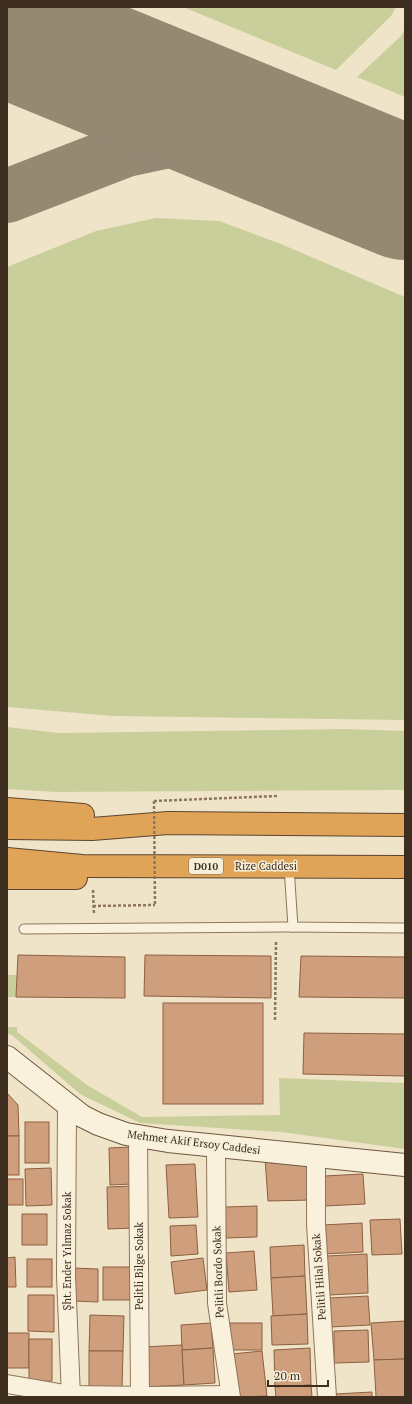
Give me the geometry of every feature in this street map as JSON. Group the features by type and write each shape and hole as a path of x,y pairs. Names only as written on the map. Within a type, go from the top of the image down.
{"highway":[{"path":"7,809 168,823 405,825"},
{"path":"7,828 92,829 168,823"},
{"name":"Rize Caddesi","path":"7,859 82,866 405,867"},
{"path":"7,878 127,879 201,866"}],"street":[{"name":"Mehmet Akif Ersoy Caddesi","path":"7,1057 82,1116 98,1124 126,1134 216,1146 405,1165"},
{"name":"Şht. Ender Yılmaz Sokak","path":"67,1105 66,1276 71,1396"},
{"name":"Pelitli Bilge Sokak","path":"138,1136 140,1395"},
{"name":"Pelitli Bordo Sokak","path":"216,1146 217,1304 230,1396"},
{"name":"Pelitli Hilal Sokak","path":"316,1156 316,1224 327,1397"},
{"path":"7,1384 71,1396 230,1396"}],"lane":[{"path":"289,866 293,927"},
{"path":"24,929 293,927 405,928"}],"path":[{"path":"93,906 155,905 154,801 277,796"},
{"path":"275,1020 276,955"}],"green space":[{"path":"183,7 396,7 391,16 336,70"},
{"path":"405,29 405,97 357,77 401,36"},
{"path":"156,218 219,221 281,244 405,297 405,720 113,716 7,707 7,267 96,231"},
{"path":"7,727 59,733 347,729 405,731 405,790 55,792 7,789"},
{"path":"7,975 17,975 16,997 7,997"},
{"path":"7,1027 17,1027 17,1032 87,1085 142,1117 280,1115 279,1078 405,1083 405,1149 281,1132 140,1123 80,1094 13,1036 7,1033"}],"building":[{"path":"18,955 125,957 125,998 16,997"},
{"path":"145,955 271,956 271,998 144,996"},
{"path":"301,956 405,957 405,998 299,997"},
{"path":"163,1003 263,1003 263,1104 163,1104"},
{"path":"304,1033 405,1034 405,1076 303,1074"},
{"path":"7,1093 18,1105 19,1136 7,1136"},
{"path":"25,1122 49,1122 49,1163 25,1163"},
{"path":"7,1136 19,1136 19,1175 7,1175"},
{"path":"132,1147 133,1184 110,1185 109,1148"},
{"path":"265,1158 312,1163 312,1200 268,1201"},
{"path":"195,1164 198,1217 169,1218 166,1165"},
{"path":"51,1168 52,1205 26,1206 25,1169"},
{"path":"363,1174 365,1204 325,1206 324,1176"},
{"path":"7,1179 23,1179 23,1205 7,1205"},
{"path":"133,1186 134,1228 108,1229 107,1187"},
{"path":"257,1206 257,1237 226,1238 225,1207"},
{"path":"22,1214 47,1214 47,1245 22,1245"},
{"path":"400,1219 402,1254 372,1255 370,1220"},
{"path":"362,1223 363,1252 324,1254 323,1225"},
{"path":"196,1225 198,1254 171,1256 170,1226"},
{"path":"304,1245 305,1276 271,1278 270,1247"},
{"path":"254,1251 257,1290 229,1292 226,1253"},
{"path":"367,1254 368,1293 329,1295 327,1256"},
{"path":"15,1257 16,1287 7,1287 7,1258"},
{"path":"203,1258 207,1290 175,1294 171,1262"},
{"path":"27,1259 52,1259 52,1287 27,1287"},
{"path":"103,1267 134,1267 134,1300 103,1300"},
{"path":"73,1268 98,1269 98,1302 73,1301"},
{"path":"305,1276 307,1314 273,1316 271,1278"},
{"path":"28,1295 54,1295 54,1332 28,1331"},
{"path":"368,1296 370,1325 330,1327 329,1298"},
{"path":"307,1314 308,1344 272,1345 271,1316"},
{"path":"90,1315 124,1316 123,1351 89,1351"},
{"path":"405,1321 405,1359 374,1360 371,1323"},
{"path":"211,1323 213,1348 182,1350 181,1325"},
{"path":"230,1323 262,1323 262,1350 230,1350"},
{"path":"368,1330 369,1362 334,1363 334,1331"},
{"path":"7,1333 29,1333 29,1368 7,1368"},
{"path":"29,1339 52,1339 52,1381 29,1382"},
{"path":"182,1345 184,1385 145,1387 142,1347"},
{"path":"213,1348 215,1383 184,1385 182,1350"},
{"path":"310,1348 311,1385 275,1387 274,1350"},
{"path":"89,1351 123,1351 122,1389 89,1388"},
{"path":"262,1351 267,1396 236,1397 232,1354"},
{"path":"405,1359 405,1397 376,1397 374,1360"},
{"path":"311,1385 312,1397 276,1397 275,1387"},
{"path":"372,1392 372,1397 335,1397 335,1394"}],"taxiway":[{"path":"7,196 126,150 196,135 261,134"}],"runway":[{"path":"7,30 405,193"}]}
